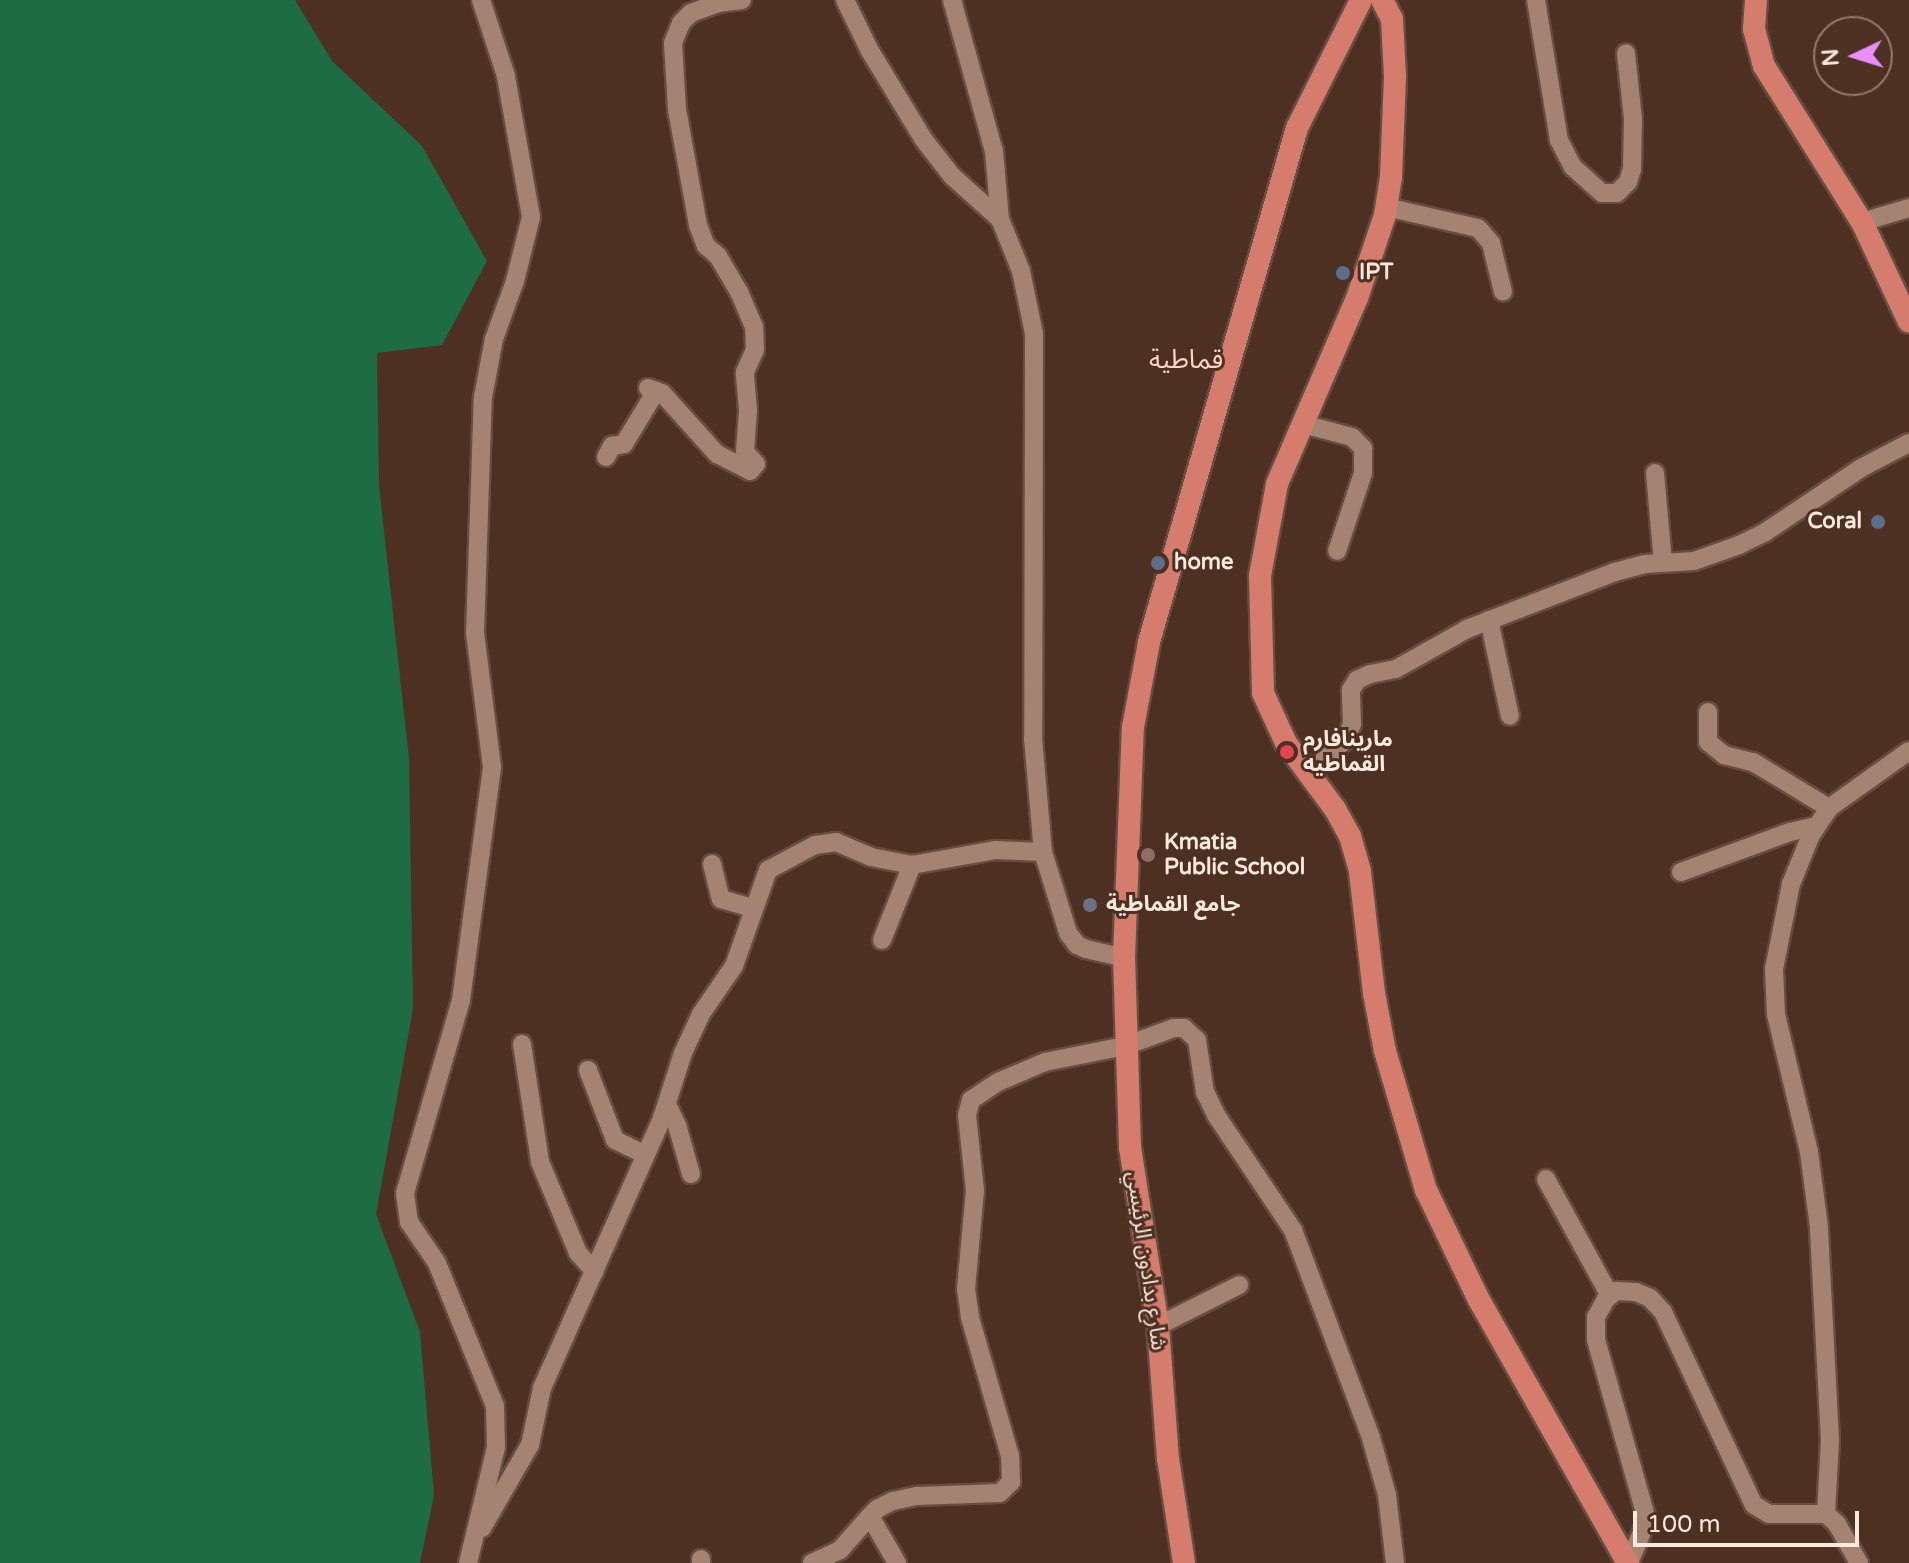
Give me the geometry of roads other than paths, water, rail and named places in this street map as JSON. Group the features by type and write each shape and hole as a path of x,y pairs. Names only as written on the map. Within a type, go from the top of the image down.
{"main road":[{"name":"شارع بدادون الرئيسي","path":"1184,1563 1168,1459 1158,1326 1130,1147 1124,958 1133,727 1149,642 1297,128 1361,0"},
{"path":"1382,0 1392,19 1395,77 1386,207 1357,298 1277,484 1260,576 1259,650 1263,693 1286,743 1310,773 1350,836 1360,872 1374,993 1385,1051 1426,1190 1479,1300 1629,1563"},
{"path":"1756,0 1754,29 1764,66 1862,222 1909,322"}],"street":[{"path":"468,1563 496,1447 495,1406 437,1263 409,1222 405,1193 461,1000 492,767 475,633 483,397 494,339 515,281 531,217 506,76 481,0"},
{"path":"606,457 612,446 624,444 652,390 681,412 698,437 717,454 750,471 756,464 745,452 748,410 745,372 755,350 754,327 739,292 718,256 706,246 698,225 677,110 673,43 681,23 691,13 714,2 742,0"},
{"path":"845,0 870,51 924,140 952,176 1000,219"},
{"path":"952,0 994,151 1000,219 1021,271 1034,334 1033,738 1043,852 1059,910 1077,945 1124,958"},
{"path":"1536,0 1559,140 1573,167 1602,193 1617,193 1628,182 1632,169 1633,119 1626,53"},
{"path":"1386,207 1478,228 1491,243 1503,292"},
{"path":"1862,222 1909,208"},
{"path":"1303,424 1352,437 1363,448 1363,473 1337,551"},
{"path":"1310,773 1346,739 1352,724 1351,690 1357,680 1396,669 1489,620 1615,572 1694,561 1764,533 1861,468 1909,443"},
{"path":"1655,473 1663,563"},
{"path":"1489,620 1510,716"},
{"path":"1708,712 1708,742 1724,755 1753,762 1829,808"},
{"path":"1826,1514 1830,1440 1819,1227 1809,1152 1772,991 1778,943 1791,884 1817,826 1829,808 1909,751"},
{"path":"1681,872 1790,832 1817,826"},
{"path":"474,1540 530,1445 542,1388 646,1155 683,1053 701,1014 734,966 768,870 815,845 836,842 871,857 912,865 995,850 1043,852"},
{"path":"712,864 721,899 753,908"},
{"path":"882,940 912,865"},
{"path":"812,1563 840,1550 870,1516 893,1501 917,1496 1000,1493 1011,1482 1010,1456 970,1317 966,1289 975,1191 967,1115 971,1100 998,1082 1045,1062 1125,1046 1174,1028 1184,1028 1197,1040 1205,1092 1216,1115 1293,1230 1371,1438 1387,1495 1395,1563"},
{"path":"522,1044 540,1162 578,1253 595,1272"},
{"path":"588,1070 615,1140 646,1155"},
{"path":"667,1104 677,1125 691,1174"},
{"path":"1546,1179 1610,1296"},
{"path":"1158,1326 1239,1285"},
{"path":"1629,1563 1647,1520 1596,1340 1596,1317 1616,1291 1636,1292 1650,1298 1663,1312 1754,1505 1769,1514 1826,1514 1837,1524 1859,1563"},
{"path":"870,1516 897,1563"}],"place":[{"name":"IPT","path":"1343,273"},
{"name":"Coral","path":"1878,522"},
{"name":"home","path":"1158,563"},
{"name":"مارينافارم القماطيه","path":"1287,752"},
{"name":"Kmatia Public School","path":"1148,855"},
{"name":"جامع القماطية","path":"1090,905"}],"district":[{"name":"قماطية","path":"1186,360"}]}
